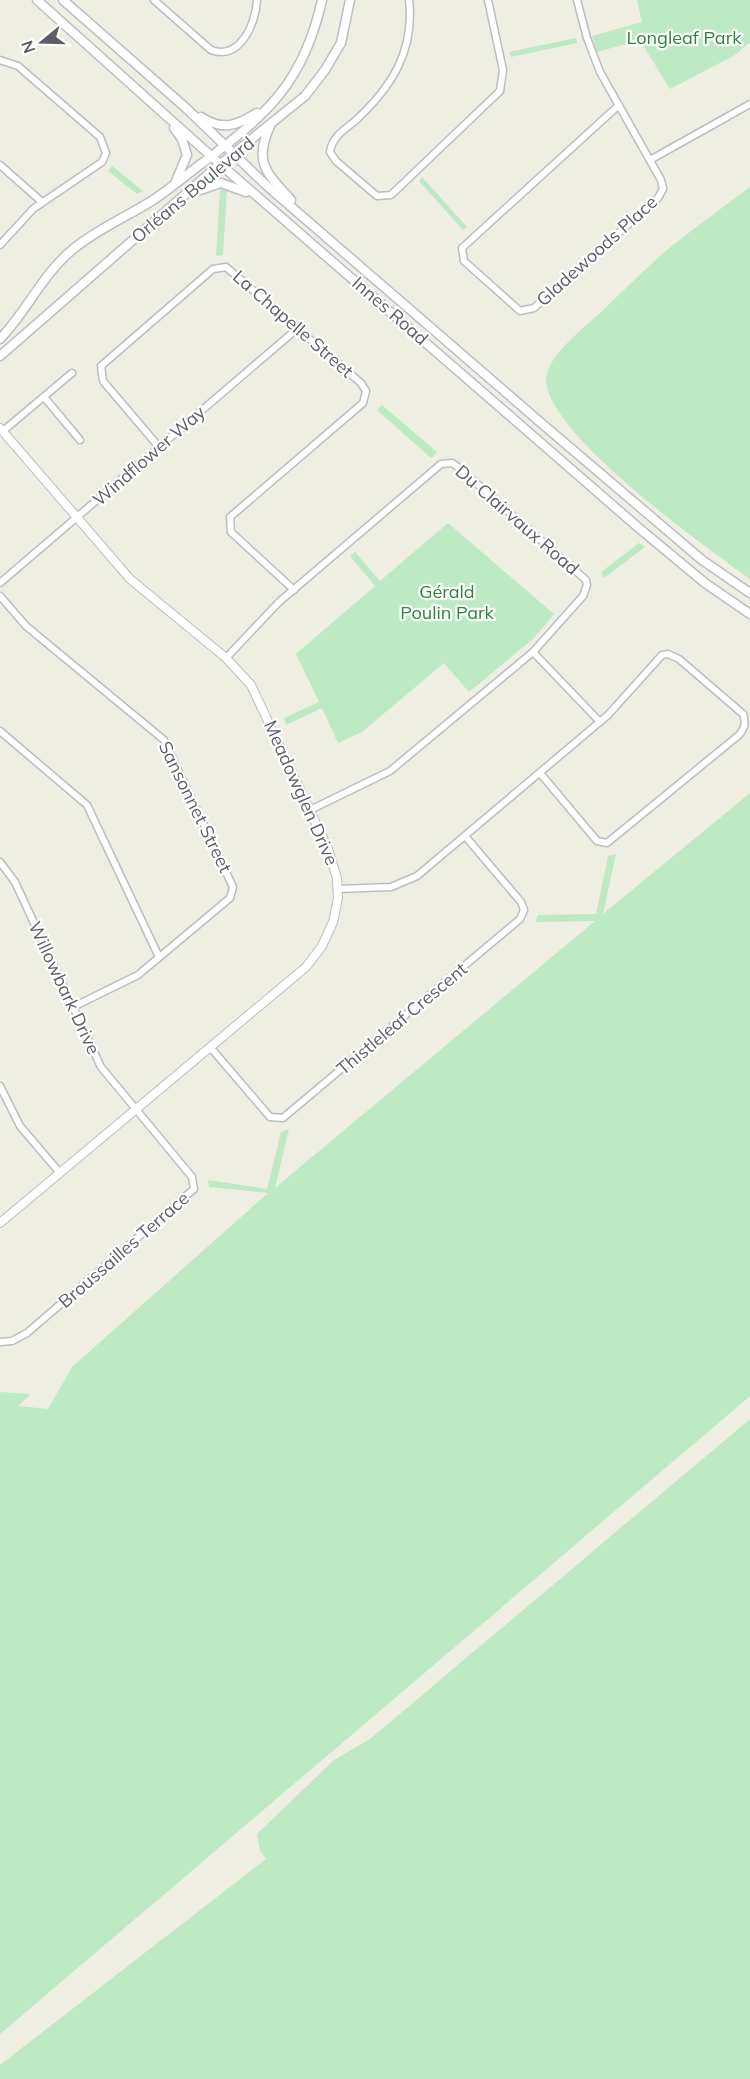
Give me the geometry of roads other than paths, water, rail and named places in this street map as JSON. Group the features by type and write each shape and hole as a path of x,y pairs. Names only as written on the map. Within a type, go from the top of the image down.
{"main road":[{"name":"Innes Road","path":"38,0 212,157 640,529 705,583 750,614"},
{"name":"Innes Road","path":"63,0 186,108 311,223 666,531 729,580 750,593"},
{"name":"Orléans Boulevard","path":"0,339 43,280 73,250 173,187 226,146 275,102 291,81 307,51 322,0"},
{"name":"Orléans Boulevard","path":"0,356 220,164 270,126 307,93 334,56 344,32 350,0"},
{"path":"132,84 176,131 185,147 185,166 173,187"},
{"path":"186,108 217,126 231,127 275,102"},
{"path":"270,126 261,150 263,164 311,223"},
{"path":"183,198 221,183 237,187 260,199"}],"street":[{"path":"154,0 212,50 219,53 235,49 240,43 255,15 257,0"},
{"path":"409,0 411,23 399,68 390,85 371,106 334,139 330,152 336,161 377,196 387,196 397,190 500,91 503,70 489,0"},
{"name":"Gladewoods Place","path":"577,0 593,56 663,184 658,198 534,308 520,310 464,261 462,248 466,241 619,105"},
{"path":"0,60 18,66 100,137 106,147 102,162 42,202 17,224 0,245"},
{"path":"650,160 750,104"},
{"path":"0,165 42,202"},
{"name":"La Chapelle Street","path":"159,447 103,381 100,370 106,360 219,267 231,271 361,383 366,396 363,403 230,518 231,532 294,590"},
{"name":"Windflower Way","path":"0,583 298,328"},
{"path":"2,430 72,373"},
{"path":"44,397 80,440"},
{"name":"Meadowglen Drive","path":"0,1223 316,955 328,934 334,916 337,889 334,864 255,691 243,672 130,579 2,430"},
{"name":"Du Clairvaux Road","path":"226,658 255,625 441,464 452,463 586,580 587,585 583,597 533,652 390,771 310,810"},
{"name":"Sansonnet Street","path":"0,596 26,626 164,740 232,881 233,892 230,898 159,957 129,980 73,1007"},
{"path":"533,652 600,722"},
{"path":"337,889 400,885 417,876 600,722 658,658 668,654 679,659 743,714 745,724 739,735 607,843 597,840 540,773"},
{"path":"0,731 87,805 159,957"},
{"name":"Thistleleaf Crescent","path":"210,1047 270,1117 283,1118 309,1097 520,919 524,910 521,902 465,836"},
{"name":"Willowbark Drive","path":"0,862 15,882 101,1067 135,1110"},
{"path":"0,1086 20,1126 60,1173"},
{"name":"Broussailles Terrace","path":"0,1342 20,1337 34,1327 194,1189 192,1177 135,1110"}],"park label":[{"name":"Longleaf Park","path":"684,38"},
{"name":"Gérald Poulin Park","path":"447,602"}]}
